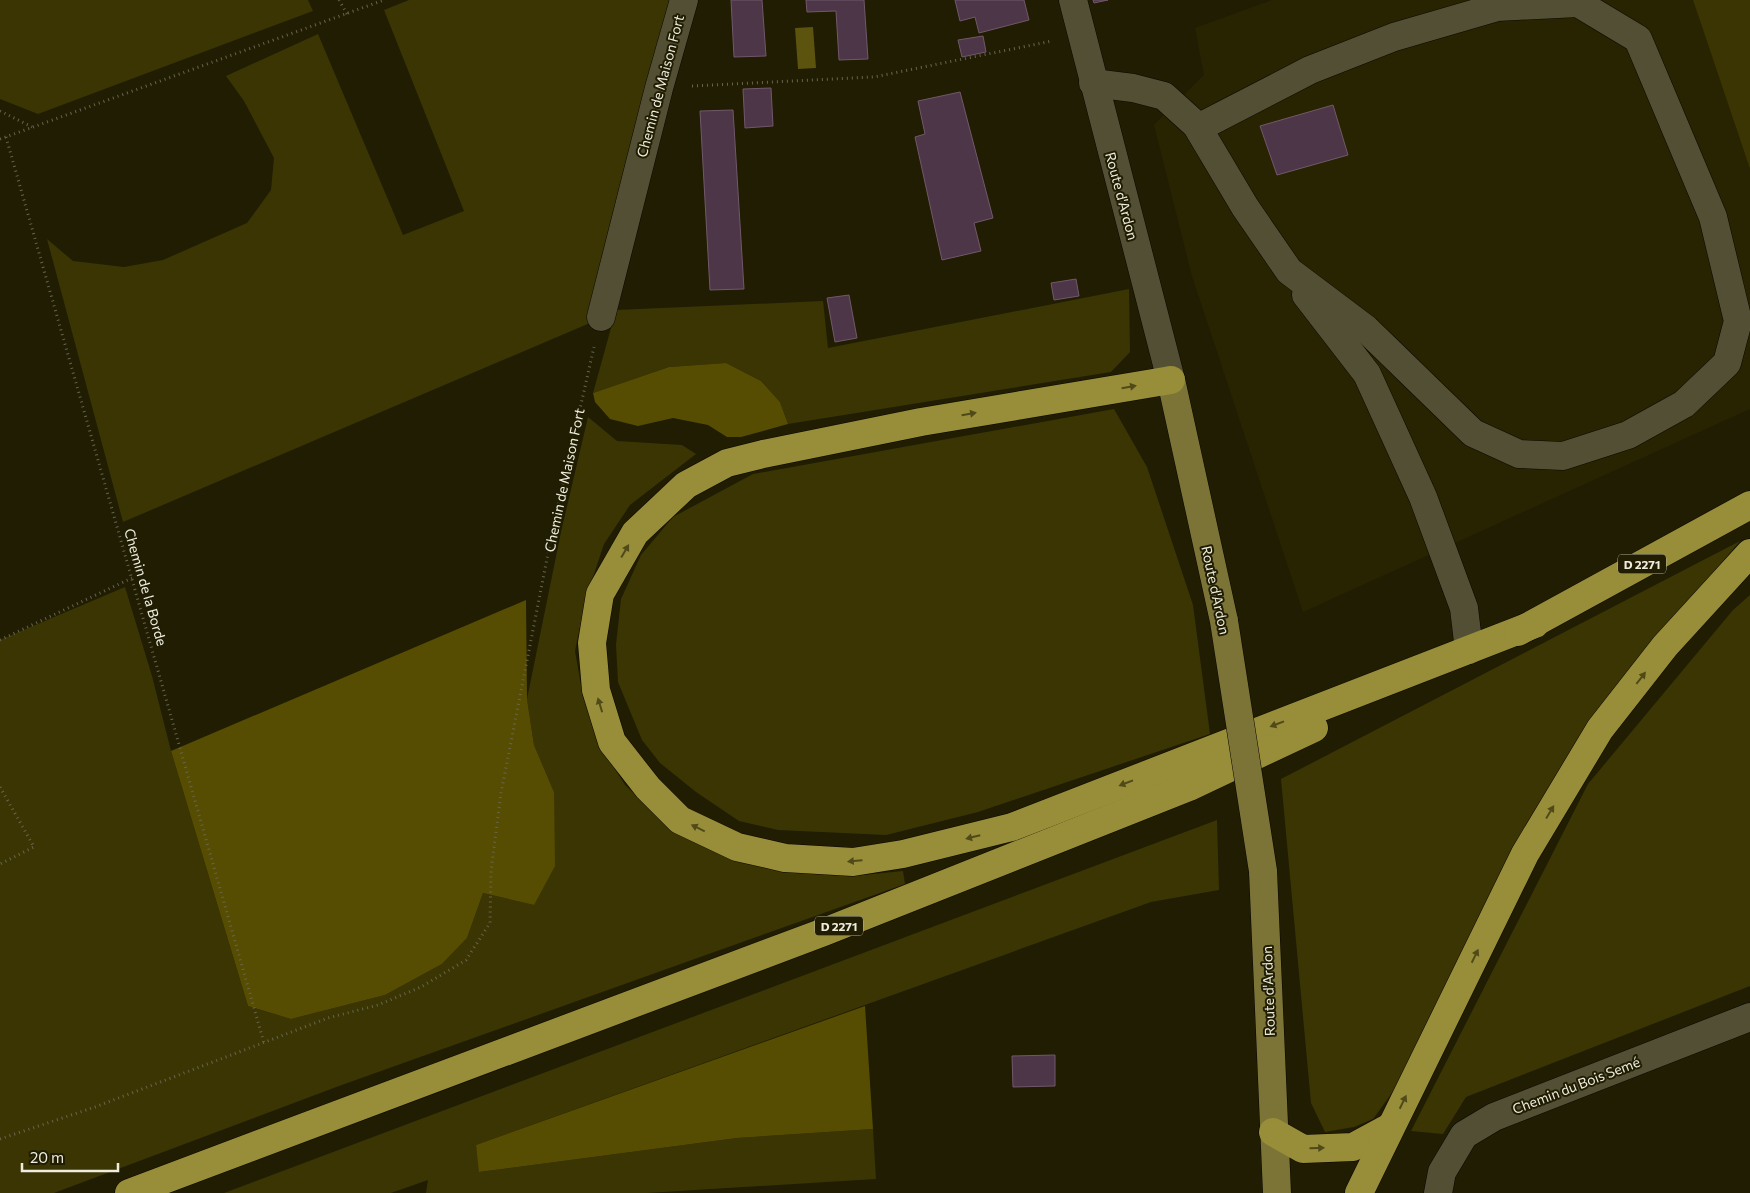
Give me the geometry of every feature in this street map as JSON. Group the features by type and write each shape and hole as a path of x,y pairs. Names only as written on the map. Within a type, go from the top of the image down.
{"highway":[{"path":"1171,380 921,422 763,454 727,463 686,485 635,533 600,594 592,652 596,690 612,742 648,788 680,820 737,847 785,858 853,862 903,854 1012,827 1535,624"},
{"name":"D 2271","path":"129,1193 824,932 1189,787 1535,624 1750,505"},
{"path":"1359,1193 1525,854 1600,729 1665,646 1750,553"},
{"path":"1273,1132 1303,1149 1353,1147 1390,1127"}],"main road":[{"name":"Route d'Ardon","path":"1171,380 1224,621 1263,871 1277,1193"}],"street":[{"name":"Chemin de Maison Fort","path":"601,317 659,88 684,0"},
{"name":"Route d'Ardon","path":"1073,0 1171,380"},
{"path":"1198,128 1310,70 1394,37 1497,7 1578,3 1638,39 1713,217 1738,321 1727,363 1684,404 1628,435 1563,456 1519,454 1473,433 1366,329 1289,271"},
{"path":"1093,83 1133,88 1164,96 1198,128 1244,208 1367,374 1422,497 1461,599 1464,608 1469,650"},
{"name":"Chemin du Bois Semé","path":"1438,1193 1442,1172 1464,1135 1494,1117 1750,1017"}],"path":[{"path":"338,0 347,14"},
{"path":"0,139 384,0"},
{"path":"659,88 874,77 970,59 1081,34"},
{"path":"0,111 33,127"},
{"name":"Chemin de la Borde","path":"6,137 264,1043"},
{"name":"Chemin de Maison Fort","path":"264,1043 328,1018 378,1005 421,987 466,960 490,923 491,871 501,793 553,528 601,317"},
{"path":"0,640 132,578"},
{"path":"0,787 34,848 0,864"},
{"path":"0,1139 95,1107 264,1043"}],"shaded area":[{"path":"0,0 308,0 313,11 38,114 0,99"},
{"path":"409,0 675,0 590,323 123,522 47,239 73,261 124,267 163,260 247,223 271,190 274,158 244,101 226,76 318,34 403,235 464,211 384,10"},
{"path":"1272,0 1693,0 1750,169 1750,409 1303,612 1192,276 1154,125 1204,75 1195,28"},
{"path":"1693,0 1750,0 1750,169"},
{"path":"813,27 816,68 798,69 795,28"},
{"path":"1129,289 1130,352 1111,372 788,424 780,402 761,381 726,363 669,367 593,393 616,310 823,301 828,348"},
{"path":"726,363 761,381 780,402 788,424 741,437 727,437 708,425 673,418 638,426 610,419 595,402 593,393 669,367"},
{"path":"1114,409 1147,467 1193,605 1210,734 978,812 886,835 778,830 739,821 696,792 660,763 642,740 618,682 616,645 621,599 641,555 673,517 753,474"},
{"path":"588,417 617,441 682,445 696,454 630,505 604,544 586,598 575,651 583,697 599,744 625,785 660,818 793,871 853,876 903,871 905,884 339,1086 54,1193 0,1193 0,640 125,587 152,676 171,751 248,1006 291,1019 385,995 442,964 467,938 483,893 534,905 554,792 534,745 527,699 561,532"},
{"path":"1740,541 1638,661 1397,1086 1373,1119 1354,1127 1325,1132 1311,1103 1281,779"},
{"path":"1750,595 1750,986 1466,1097 1443,1134 1411,1131 1588,784 1733,610"},
{"path":"526,600 527,699 534,745 554,792 555,866 534,905 483,893 467,938 442,964 385,995 291,1019 248,1006 171,751"},
{"path":"1217,820 1219,890 1151,902 476,1145 480,1172 737,1138 873,1129 876,1179 647,1193 426,1193 428,1180 391,1193 224,1193"},
{"path":"865,1006 873,1129 737,1138 479,1172 476,1145"}],"building":[{"path":"731,0 762,0 766,56 734,57"},
{"path":"806,0 864,0 868,59 839,60 836,11 807,12"},
{"path":"955,0 1024,0 1029,20 979,33 975,17 960,21"},
{"path":"1093,0 1108,0 1094,3"},
{"path":"983,36 986,52 962,57 958,40"},
{"path":"771,88 773,126 745,128 743,89"},
{"path":"960,92 993,218 974,223 981,251 942,260 915,137 925,134 918,101"},
{"path":"1333,105 1348,155 1277,175 1260,126"},
{"path":"733,110 744,289 710,290 700,111"},
{"path":"1076,279 1079,296 1054,300 1051,283"},
{"path":"849,295 857,338 835,342 827,298"},
{"path":"1055,1055 1055,1086 1013,1087 1012,1056"}]}
